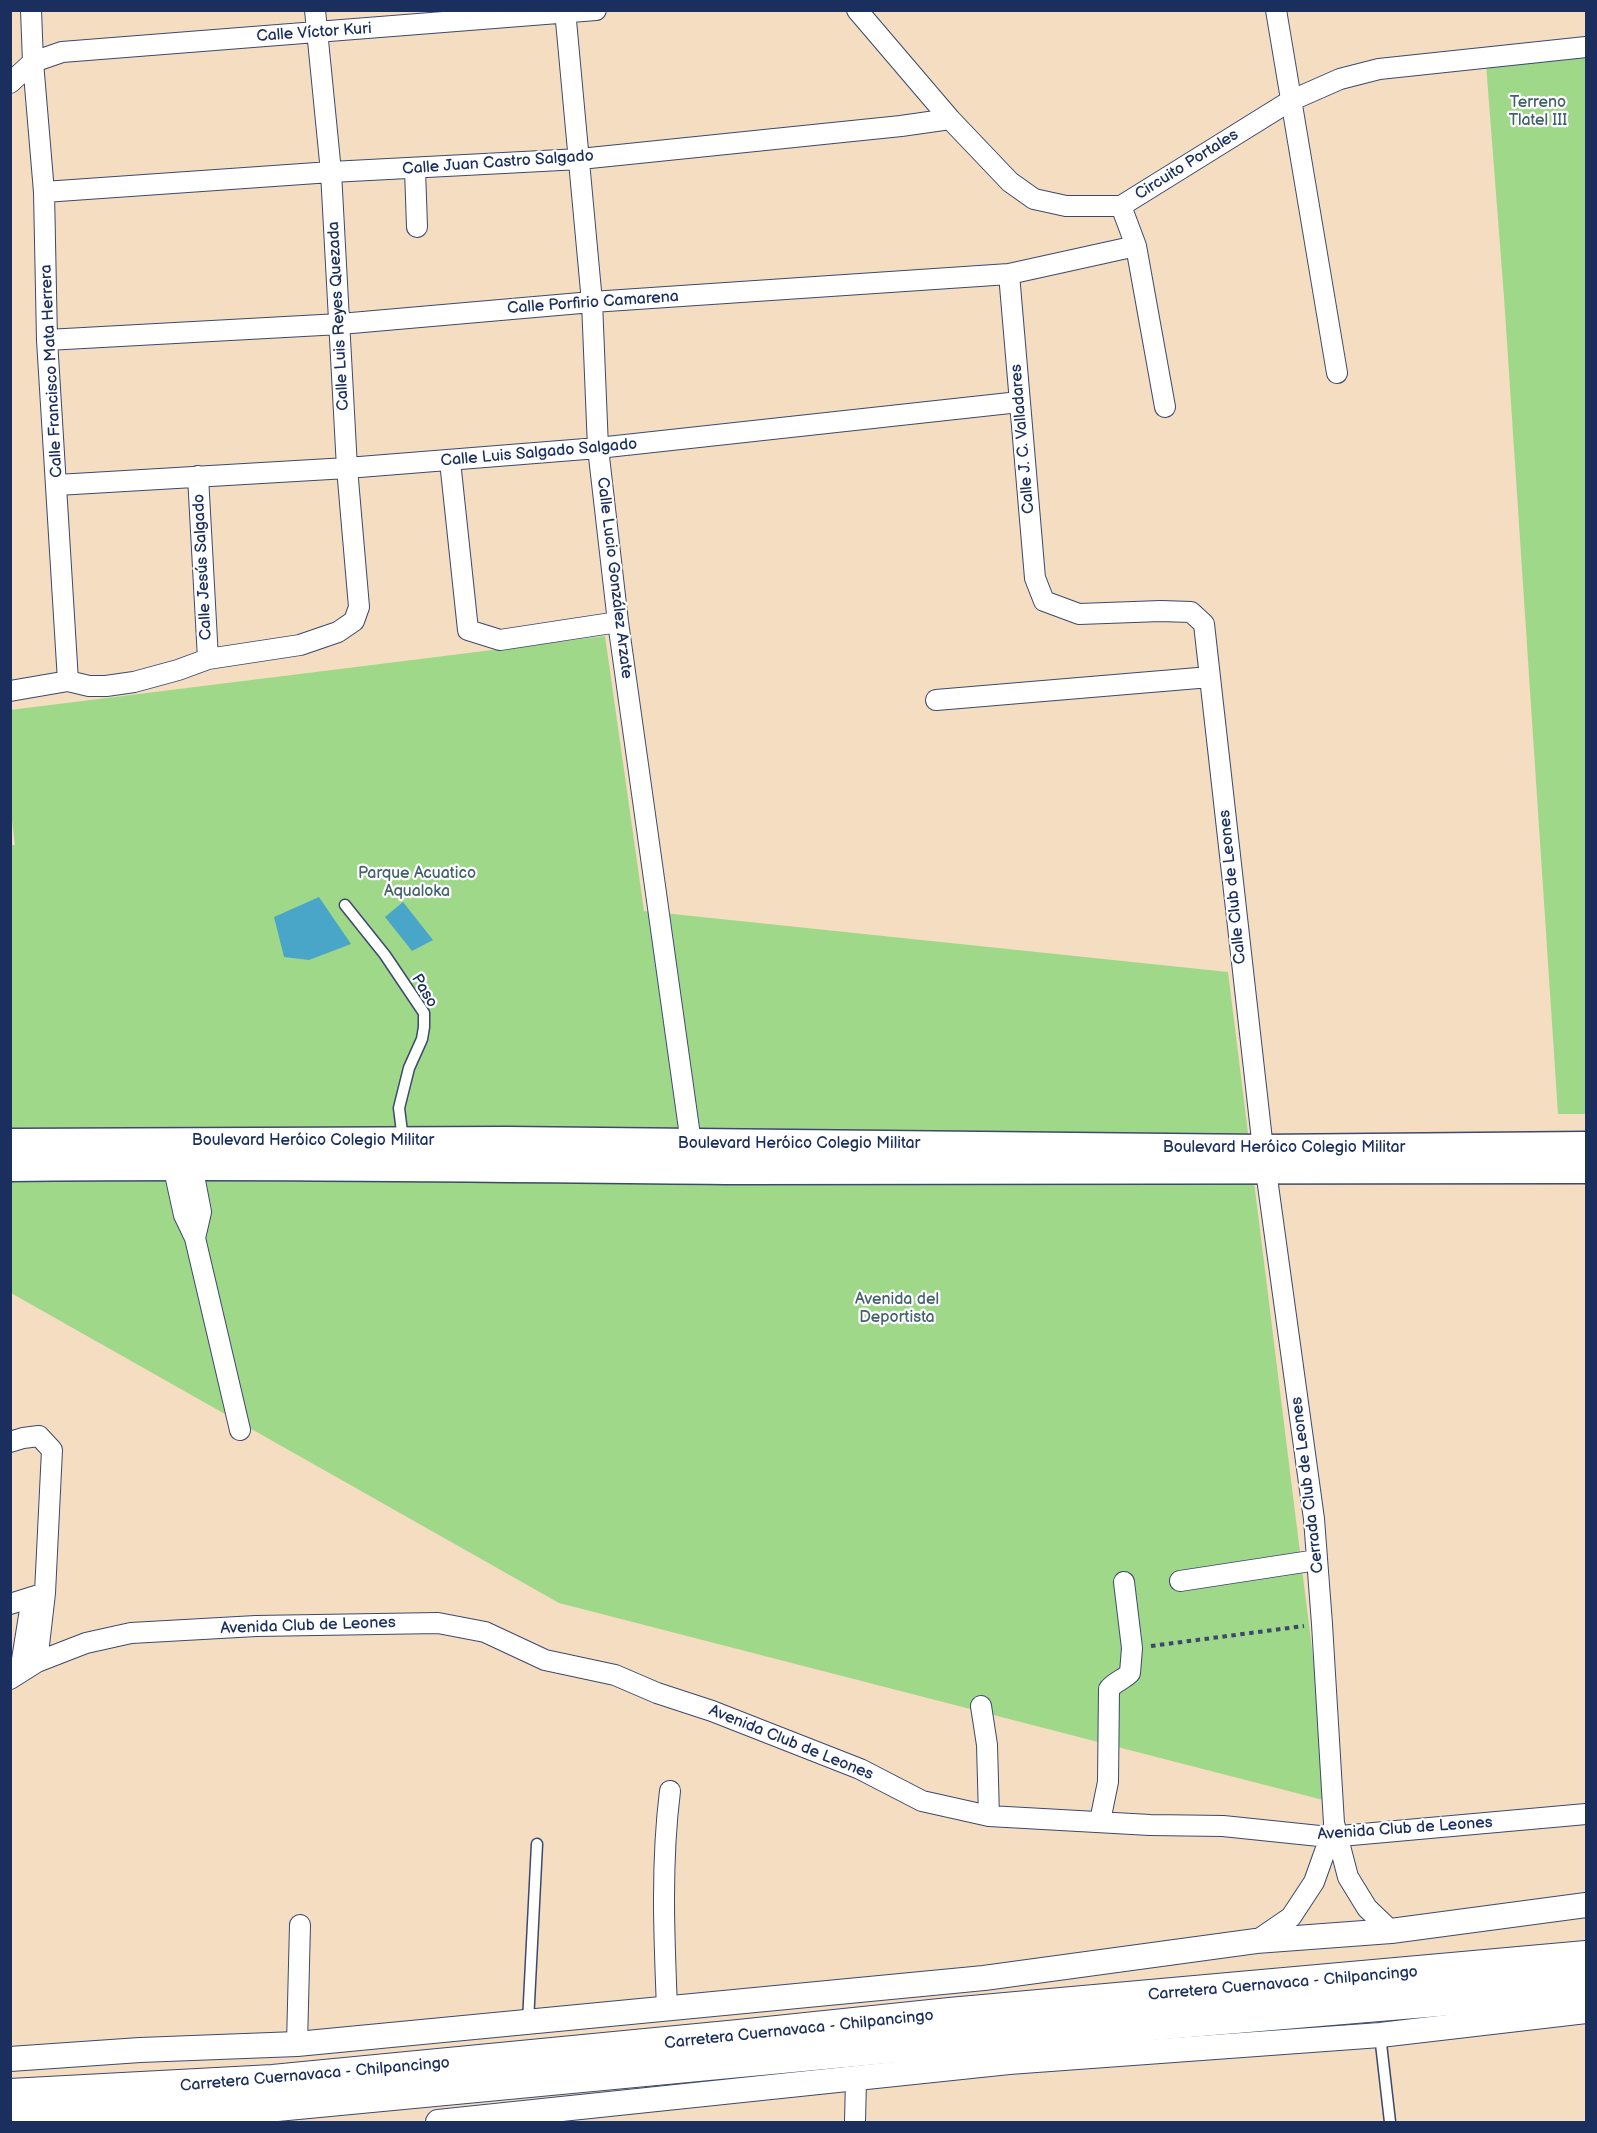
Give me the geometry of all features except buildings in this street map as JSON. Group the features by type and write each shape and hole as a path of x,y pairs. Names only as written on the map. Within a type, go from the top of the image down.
{"main road":[{"name":"Boulevard Heróico Colegio Militar","path":"10,1143 403,1141 692,1143 1587,1169"},
{"name":"Boulevard Heróico Colegio Militar","path":"10,1167 183,1165 741,1170 1265,1160 1587,1146"},
{"name":"Carretera Cuernavaca - Chilpancingo","path":"10,2095 273,2081 739,2037 950,2014 1587,1958"},
{"name":"Carretera Cuernavaca - Chilpancingo","path":"10,2119 266,2106 950,2041 1486,1996 1587,1984"}],"street":[{"name":"Calle Francisco Mata Herrera","path":"31,10 44,192 47,340 68,681"},
{"name":"Calle Luis Reyes Quezada","path":"208,659 300,645 338,632 354,621 359,607 347,468 331,172 315,10"},
{"name":"Calle Víctor Kuri","path":"33,62 62,52 596,10"},
{"name":"Circuito Portales","path":"857,10 950,119 1010,182 1034,200 1066,206 1121,206 1290,101 1340,79 1379,69 1587,46"},
{"path":"1276,10 1337,373"},
{"name":"Calle Lucio González Arzate","path":"565,12 592,302 598,448 618,622 692,1143"},
{"path":"12,81 33,62"},
{"name":"Calle Juan Castro Salgado","path":"44,192 331,172 580,159 950,119"},
{"path":"415,169 417,227"},
{"path":"1121,206 1136,246 1165,407"},
{"name":"Calle Porfirio Camarena","path":"47,340 340,324 592,302 1009,274 1136,246"},
{"name":"Calle J. C. Valladares","path":"1009,274 1035,578 1044,601 1079,614 1191,612 1204,624"},
{"name":"Calle Luis Salgado Salgado","path":"57,485 450,461 598,448 1020,402"},
{"path":"450,461 468,630 500,640 618,622"},
{"name":"Calle Jesús Salgado","path":"198,476 208,659"},
{"name":"Calle Club de Leones","path":"1204,624 1265,1160"},
{"path":"10,691 68,681 88,686 106,687 178,670 208,659"},
{"path":"936,700 1210,677"},
{"name":"Cerrada Club de Leones","path":"1265,1160 1312,1508 1322,1624 1334,1833 1348,1877 1367,1908 1391,1931"},
{"path":"183,1165 184,1215 195,1238 240,1430"},
{"path":"10,1442 39,1436 52,1450 38,1595 37,1662"},
{"path":"1180,1581 1317,1560"},
{"path":"1100,1821 1108,1782 1109,1689 1115,1681 1124,1679 1130,1673 1132,1648 1124,1582"},
{"path":"10,1604 38,1595"},
{"path":"15,1676 38,1595"},
{"name":"Avenida Club de Leones","path":"15,1676 37,1662 86,1643 131,1633 256,1626 438,1623 485,1632 545,1660 615,1675 860,1769 922,1801 989,1816 1334,1833 1587,1814"},
{"path":"981,1706 987,1745 989,1816"},
{"path":"667,2008 663,1933 665,1834 670,1791"},
{"name":"Cerrada Club de Leones","path":"1256,1941 1291,1917 1314,1882 1334,1833"},
{"path":"10,2059 140,2050 297,2044 984,1978 1256,1941 1391,1931 1587,1905"},
{"path":"297,2044 300,1925"},
{"path":"438,2122 497,2120 1009,2062 1380,2035 1587,2011"},
{"path":"855,2122 856,2080"}],"lane":[{"name":"Paso","path":"345,905 385,955 424,1013 422,1040 409,1068 399,1108 403,1141"},
{"path":"528,2022 537,1844"},
{"path":"1380,2035 1390,2122"}],"path":[{"path":"1132,1648 1322,1624"}],"green space":[{"name":"Terreno Tlatel III","path":"1586,56 1586,1114 1558,1114 1504,297 1486,64"},
{"name":"Avenida del Deportista","path":"605,636 644,911 1228,972 1331,1802 559,1603 11,1293 10,845 15,845 10,804 10,710"}],"water":[{"path":"319,897 351,944 309,960 284,957 274,917"},
{"path":"403,902 433,940 412,951 385,917"}],"park label":[{"name":"Parque Acuatico Aqualoka","path":"417,883"}]}
